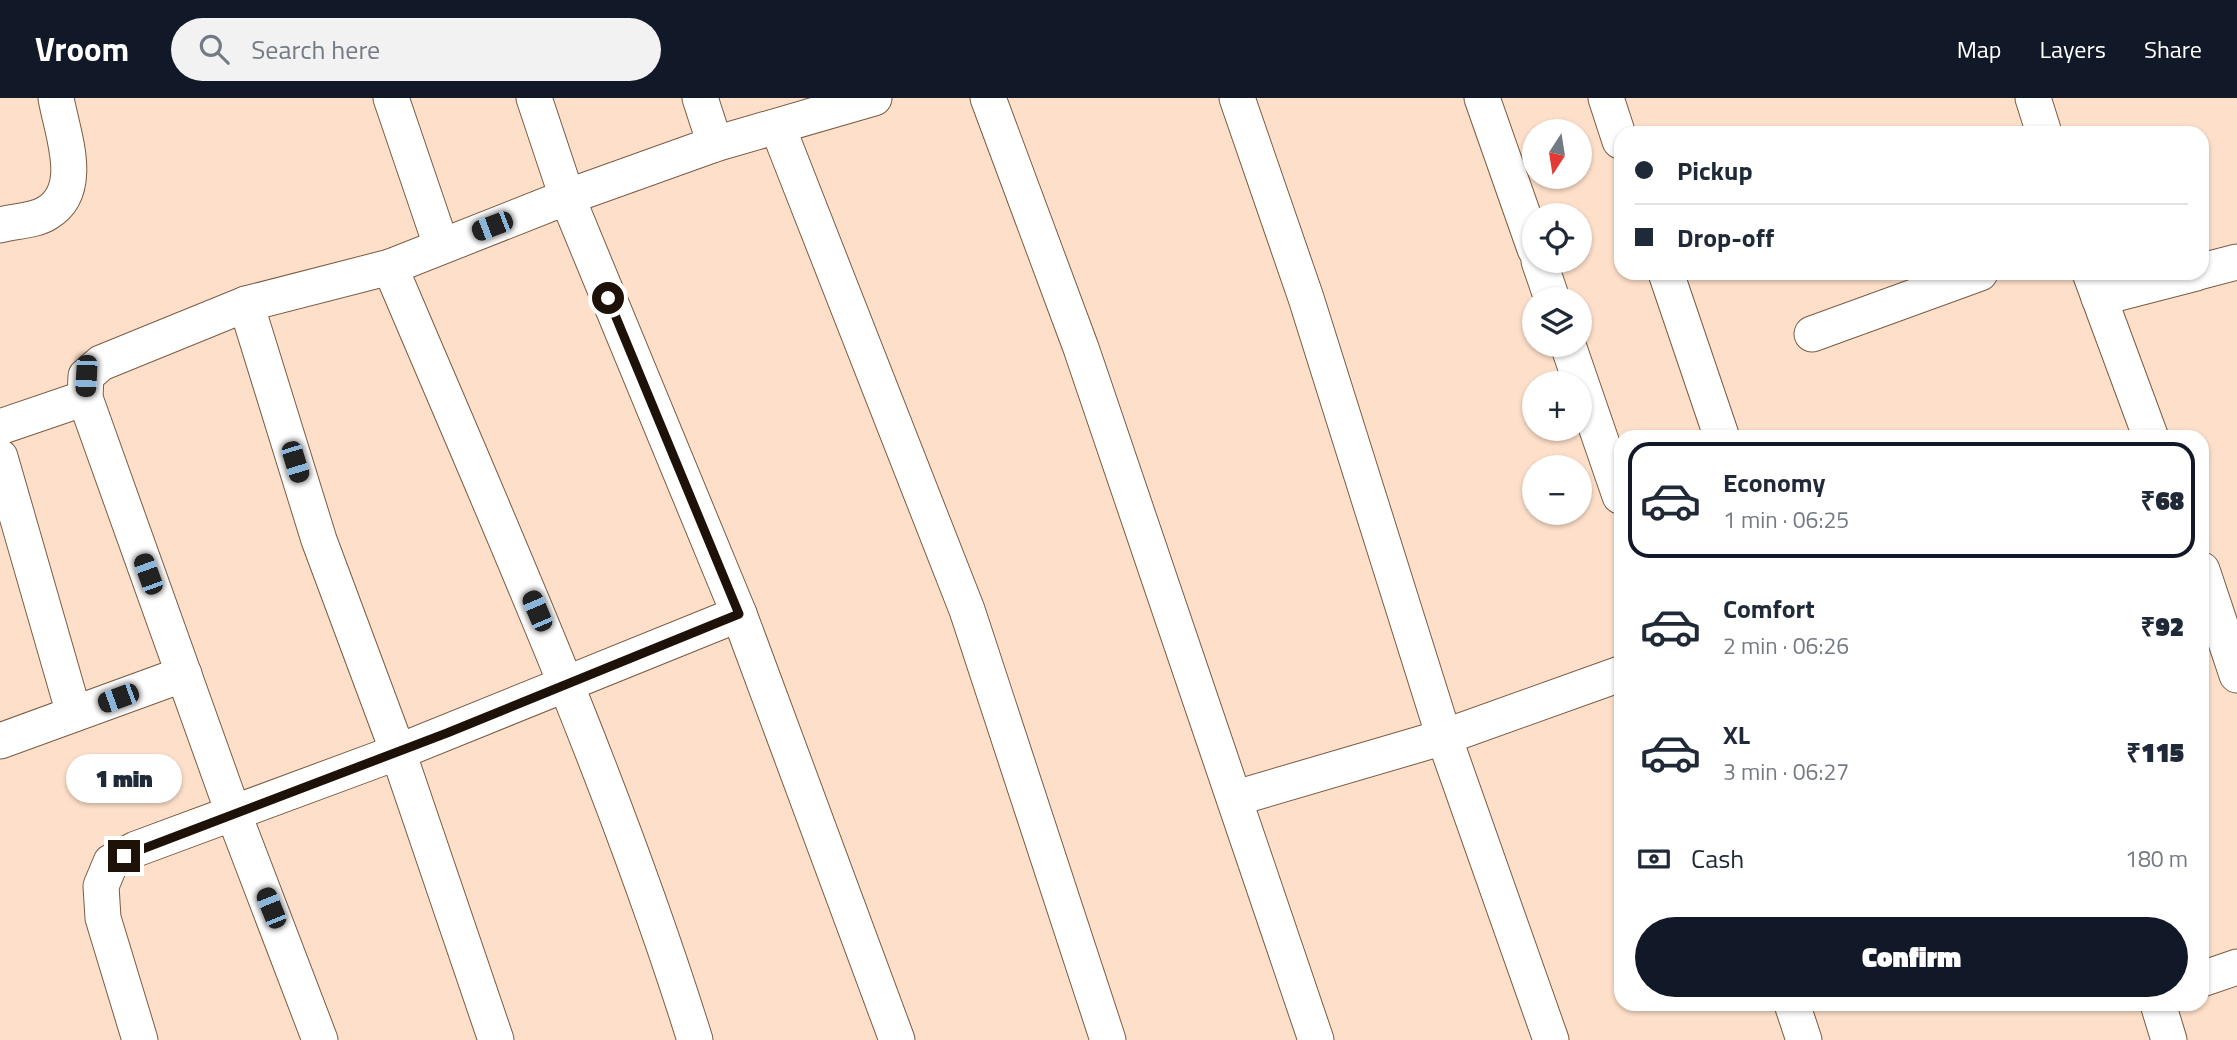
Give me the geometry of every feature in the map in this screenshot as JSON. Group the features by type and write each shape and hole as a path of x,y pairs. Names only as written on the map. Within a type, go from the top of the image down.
{"street":[{"path":"0,225 46,214 64,199 70,179 56,98"},
{"path":"391,98 441,245"},
{"path":"534,98 567,197 739,614 897,1040"},
{"path":"700,98 715,144"},
{"path":"320,1040 234,815 85,398 86,376 101,363 246,304 390,267 567,197 715,144 778,128 872,98"},
{"path":"988,98 1081,348 1316,1040"},
{"path":"1237,98 1306,298 1444,737 1551,1040"},
{"path":"1482,98 1522,212"},
{"path":"1606,98 1615,126"},
{"path":"2033,98 2042,126"},
{"path":"778,128 967,610 1108,1040"},
{"path":"2209,269 2237,262"},
{"path":"390,267 568,685 656,916 695,1040"},
{"path":"1668,280 1719,430"},
{"path":"1812,334 1961,280"},
{"path":"2141,280 2094,286 2148,430"},
{"path":"246,304 326,560 398,752 496,1040"},
{"path":"1572,357 1614,479"},
{"path":"0,427 85,398"},
{"path":"0,457 74,714"},
{"path":"2209,582 2228,616 2237,675"},
{"path":"140,1040 103,918 101,886 110,862 136,849 234,815 568,685 739,614"},
{"path":"0,741 184,674"},
{"path":"1236,798 1444,737 1614,676"},
{"path":"2209,977 2237,967"},
{"path":"1794,1011 1804,1040"},
{"path":"2160,1011 2169,1040"}],"route":[{"path":"124,856 136,849 234,815 447,733 739,614 608,298"}]}
